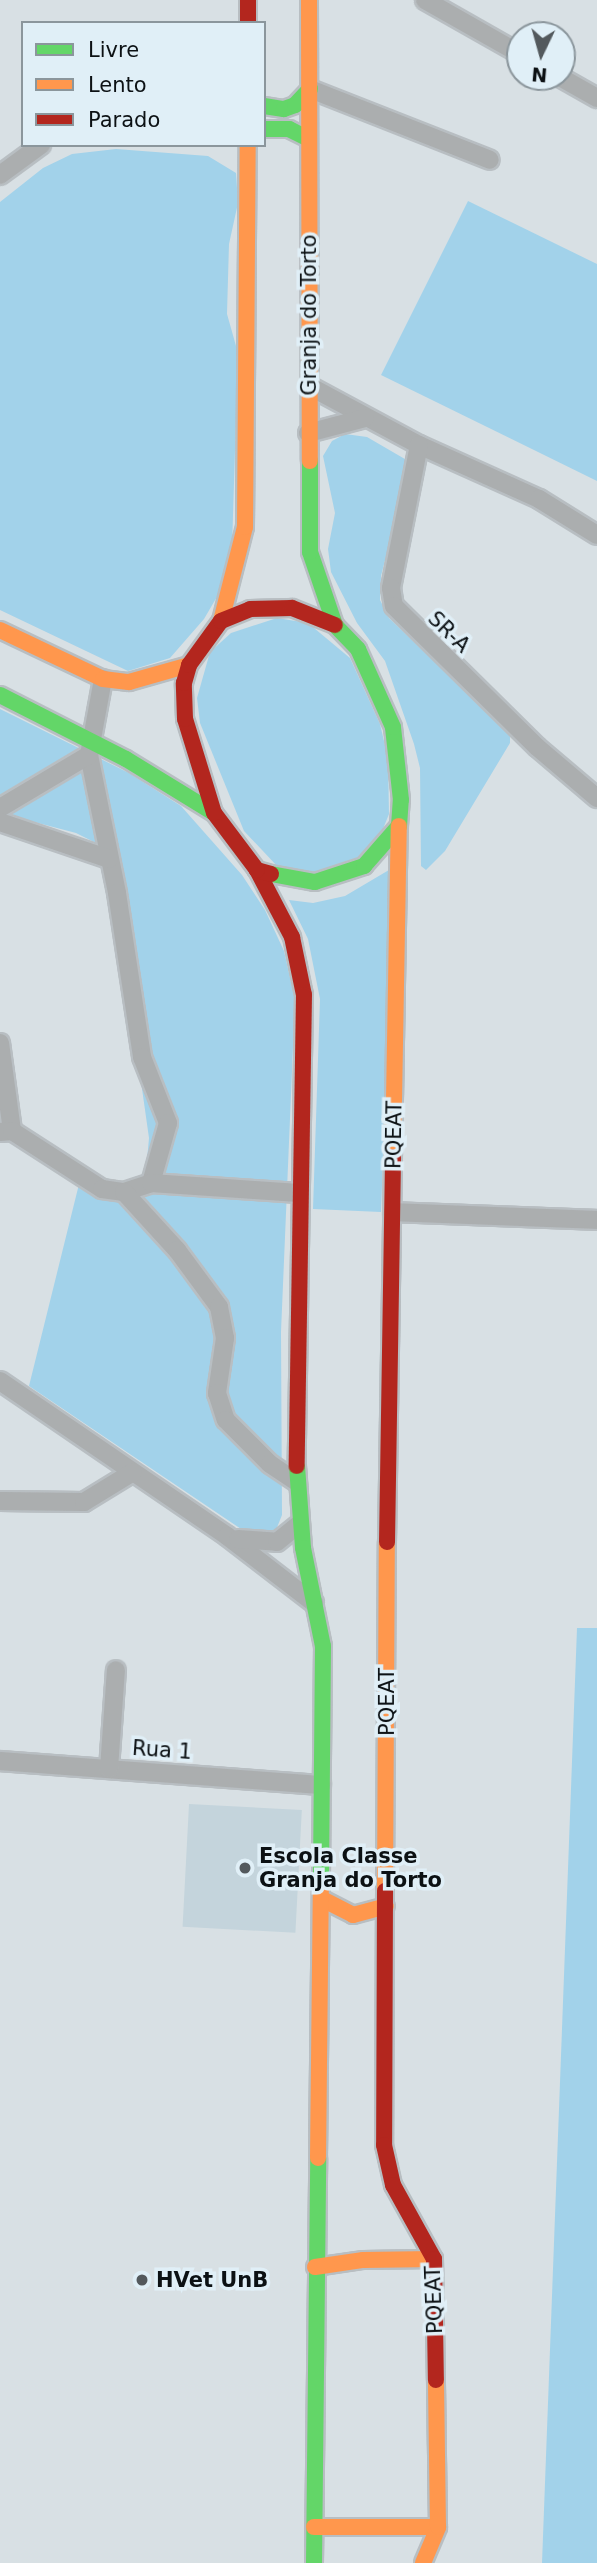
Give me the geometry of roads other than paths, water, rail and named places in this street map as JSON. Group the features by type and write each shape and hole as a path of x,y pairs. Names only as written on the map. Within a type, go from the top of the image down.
{"street":[{"path":"248,0 248,21"},
{"name":"Granja do Torto","path":"309,0 310,552 335,625"},
{"path":"425,0 506,46"},
{"path":"576,86 597,98"},
{"path":"266,106 284,109 295,105 310,89 490,160"},
{"path":"266,129 279,127 309,139"},
{"path":"0,175 38,147"},
{"path":"248,147 249,443 245,527 221,621 189,665 184,719 214,813 257,870 292,937 304,995 299,1193 297,1482 299,1524 323,1646 314,2563"},
{"path":"309,386 419,445 539,499 597,535"},
{"path":"308,433 365,418"},
{"name":"SR-A","path":"419,445 391,588 394,606 537,747 597,798"},
{"path":"221,621 271,606 292,608 335,625 358,649 393,727 399,826 373,859 342,876 292,881 257,870"},
{"path":"0,629 103,679 129,682 189,665"},
{"path":"103,679 92,749 142,1057 168,1123 151,1183"},
{"path":"0,695 92,749 214,813"},
{"path":"0,808 92,749"},
{"path":"0,822 109,859"},
{"name":"PQEAT","path":"399,826 384,2145 393,2185 434,2259 438,2527 423,2563"},
{"path":"0,1043 6,1132 92,1184 124,1192 151,1183 299,1193"},
{"path":"124,1192 177,1250 219,1307 224,1357 217,1393 226,1420 270,1464 297,1482"},
{"path":"393,1212 597,1220"},
{"path":"0,1381 228,1536 316,1604"},
{"path":"0,1501 83,1502 133,1472"},
{"path":"228,1536 252,1542 278,1542 299,1524"},
{"path":"108,1769 116,1670"},
{"name":"Rua 1","path":"0,1761 321,1784"},
{"path":"322,1899 353,1915 386,1906"},
{"path":"315,2267 377,2259 434,2259"},
{"path":"314,2527 438,2527"}],"place":[{"name":"Escola Classe Granja do Torto","path":"245,1868"},
{"name":"HVet UnB","path":"142,2280"}]}
